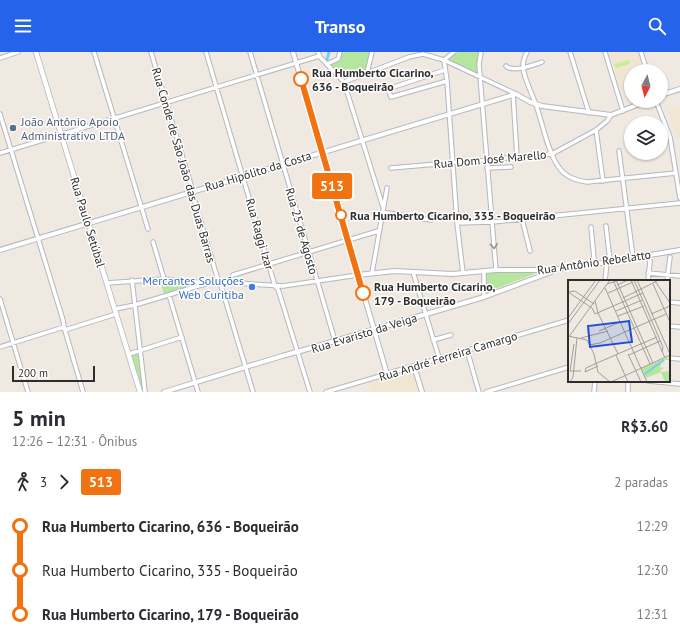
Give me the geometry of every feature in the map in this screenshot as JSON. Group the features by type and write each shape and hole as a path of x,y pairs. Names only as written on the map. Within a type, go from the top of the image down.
{"main road":[{"name":"Rua Paulo Setúbal","path":"36,52 140,392"}],"street":[{"path":"0,58 18,52"},
{"path":"94,52 148,229"},
{"name":"Rua Conde de São João das Duas Barras","path":"151,52 192,192 254,392"},
{"name":"Rua Raggi Izar","path":"206,52 275,286 278,289 310,392"},
{"name":"Rua 25 de Agosto","path":"250,52 335,341"},
{"path":"293,52 387,374"},
{"path":"326,64 338,59 340,52"},
{"path":"367,73 372,52"},
{"path":"444,60 454,52"},
{"path":"481,52 479,64 496,270"},
{"path":"527,52 524,56 523,68 552,154 558,166 566,175 575,180 587,182 676,173"},
{"path":"570,52 589,113"},
{"path":"605,52 623,111"},
{"path":"641,52 645,64"},
{"path":"0,153 296,63 319,54 326,64 344,82 382,209"},
{"path":"344,82 409,57 416,55 429,55 444,60 536,104 589,113 611,115"},
{"path":"444,60 454,162 457,223 463,273"},
{"path":"506,66 510,69 523,68 542,62"},
{"path":"445,70 388,89 391,97 447,81"},
{"path":"668,93 680,89"},
{"path":"514,94 517,157"},
{"name":"Rua Hipólito da Costa","path":"0,250 514,94"},
{"name":"Rua Dom José Marello","path":"391,168 552,154 596,130 607,121 611,115 630,108"},
{"path":"659,108 670,137 680,198"},
{"path":"0,114 63,320 64,329 83,392"},
{"path":"596,130 603,181"},
{"path":"619,151 628,209 633,258"},
{"path":"487,168 511,167"},
{"path":"372,273 378,231 387,188"},
{"path":"457,223 492,222 680,203"},
{"path":"382,209 431,220"},
{"path":"522,219 530,251"},
{"path":"605,280 609,262 606,226"},
{"path":"591,227 594,259 598,263"},
{"path":"233,275 378,231"},
{"path":"153,242 164,279"},
{"name":"Rua Antônio Rebelatto","path":"0,347 64,329 134,305 207,283 219,281 286,286 372,273 463,273 496,270 534,270 609,262 680,250"},
{"path":"667,280 670,257"},
{"path":"648,280 650,261"},
{"name":"Rua Evaristo da Veiga","path":"164,392 484,297 562,268"},
{"path":"534,270 536,278"},
{"path":"484,271 484,297"},
{"path":"413,272 438,358"},
{"path":"648,273 680,276"},
{"path":"107,283 132,280 164,279 207,283"},
{"path":"132,280 145,392"},
{"path":"169,295 198,392"},
{"path":"0,299 28,392"},
{"path":"670,302 680,303"},
{"name":"Rua André Ferreira Camargo","path":"326,392 568,320"},
{"path":"670,326 680,327"},
{"path":"433,340 451,335"},
{"path":"129,354 182,338"},
{"path":"467,350 480,392"},
{"path":"670,358 680,359"},
{"path":"414,366 422,392"},
{"path":"486,392 495,391 568,367"},
{"path":"594,392 596,382"},
{"path":"663,382 680,384"}],"shaded area":[{"path":"609,52 638,52 642,64 624,64 624,89 621,90"},
{"path":"680,106 680,137 677,138 668,111"},
{"path":"412,371 418,392 371,392 368,384"}],"green space":[{"path":"342,52 371,52 366,72 346,81 329,65 340,60"},
{"path":"459,52 478,52 477,74 447,60"},
{"path":"629,60 630,64 624,64 624,66 616,68 614,64"},
{"path":"496,272 532,272 534,274 487,292 486,274"},
{"path":"160,281 197,284 164,294"},
{"path":"138,353 143,392 131,355"}],"waterway":[{"path":"327,60 329,52"}],"bus line":[{"name":"513","path":"301,79 363,293"}],"place":[{"name":"Rua Humberto Cicarino, 636 - Boqueirão","path":"301,79"},
{"name":"João Antônio Apoio Administrativo LTDA","path":"13,128"},
{"name":"Rua Humberto Cicarino, 335 - Boqueirão","path":"341,215"},
{"name":"Mercantes Soluções Web Curitiba","path":"252,287"},
{"name":"Rua Humberto Cicarino, 179 - Boqueirão","path":"363,293"}]}
